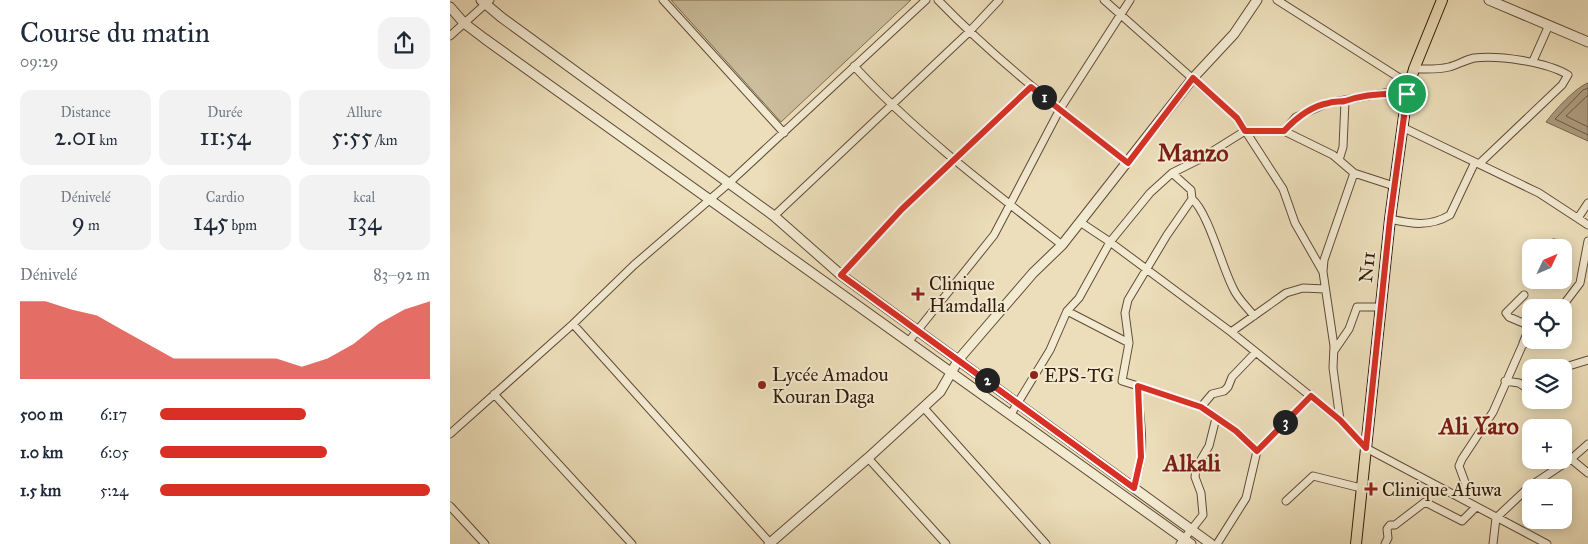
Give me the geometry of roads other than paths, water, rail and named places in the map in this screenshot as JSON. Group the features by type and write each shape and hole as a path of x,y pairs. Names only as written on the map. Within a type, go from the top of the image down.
{"main road":[{"name":"N11","path":"1356,544 1390,219 1408,89 1414,69 1442,0"}],"street":[{"path":"663,0 784,133"},
{"path":"450,434 573,324 634,265 784,133 926,0"},
{"path":"938,0 969,32 1031,87 1128,163"},
{"path":"774,216 969,32 999,0"},
{"path":"1104,0 1237,118 1283,189 1295,223 1323,272"},
{"path":"909,341 984,250 1010,205 1060,109 1130,0"},
{"path":"573,324 770,544 940,392 959,359 1033,273 1062,245 1193,78 1234,34 1257,0"},
{"path":"1277,0 1408,89"},
{"path":"1489,0 1588,42"},
{"path":"450,36 485,1 774,216 841,275 1211,544"},
{"path":"450,7 464,23 1011,414 1185,542 1203,515 1201,493 1195,478 1196,468 1209,446 1216,418"},
{"path":"1533,61 1549,25"},
{"path":"1390,219 1414,225 1442,220 1450,215 1454,211 1477,163 1569,77 1564,73 1533,61 1521,62 1485,58 1472,59 1438,69 1414,69"},
{"path":"854,66 891,106 1010,205 1062,245"},
{"path":"841,275 902,209 1031,87"},
{"path":"1284,131 1296,117 1328,103 1345,101 1352,97 1408,89"},
{"path":"1339,160 1344,138 1345,101"},
{"path":"1402,127 1539,193 1588,225"},
{"path":"1011,414 1050,350 1067,311 1078,298 1110,242 1150,193 1172,173 1200,159 1245,131 1284,131 1316,145 1339,160 1354,173 1394,186"},
{"path":"1172,173 1191,190 1192,199 1138,280 1126,306 1129,343 1122,381 1201,407 1236,431 1257,451"},
{"path":"1340,420 1323,272 1324,260 1354,173"},
{"path":"1192,199 1197,203 1210,229 1232,287 1254,316"},
{"path":"1578,218 1588,203"},
{"path":"1080,222 1231,332 1340,420 1366,448 1547,544"},
{"path":"1568,299 1580,282 1588,241"},
{"path":"1231,332 1286,293 1303,288 1325,290"},
{"path":"1522,323 1509,317 1506,313 1524,295"},
{"path":"1333,353 1341,343 1357,307 1381,307"},
{"path":"1067,311 1129,343"},
{"path":"1461,498 1466,485 1459,466 1493,412 1522,346"},
{"path":"1201,407 1212,394 1224,391 1232,377 1256,353"},
{"path":"1572,365 1588,360"},
{"path":"1505,381 1522,385"},
{"path":"1134,488 1141,457 1138,386"},
{"path":"494,394 632,544"},
{"path":"1217,544 1246,498 1257,451 1311,396"},
{"path":"924,408 1046,544"},
{"path":"1572,458 1588,444"},
{"path":"868,458 946,544"},
{"path":"1572,460 1588,473"},
{"path":"1494,544 1496,518 1529,487 1556,469"},
{"path":"1286,501 1313,476 1361,488"},
{"path":"1385,544 1387,529 1390,525 1395,525 1425,502 1462,521 1476,507"},
{"path":"450,506 485,544"}],"water":[{"path":"1588,83 1588,141 1546,122 1572,94"}],"place":[{"name":"Clinique Hamdalla","path":"918,294"},
{"name":"EPS-TG","path":"1034,375"},
{"name":"Lycée Amadou Kouran Daga","path":"762,385"},
{"name":"Clinique Afuwa","path":"1371,489"}],"district":[{"name":"Manzo","path":"1193,153"},
{"name":"Ali Yaro","path":"1479,426"},
{"name":"Alkali","path":"1192,463"}]}
